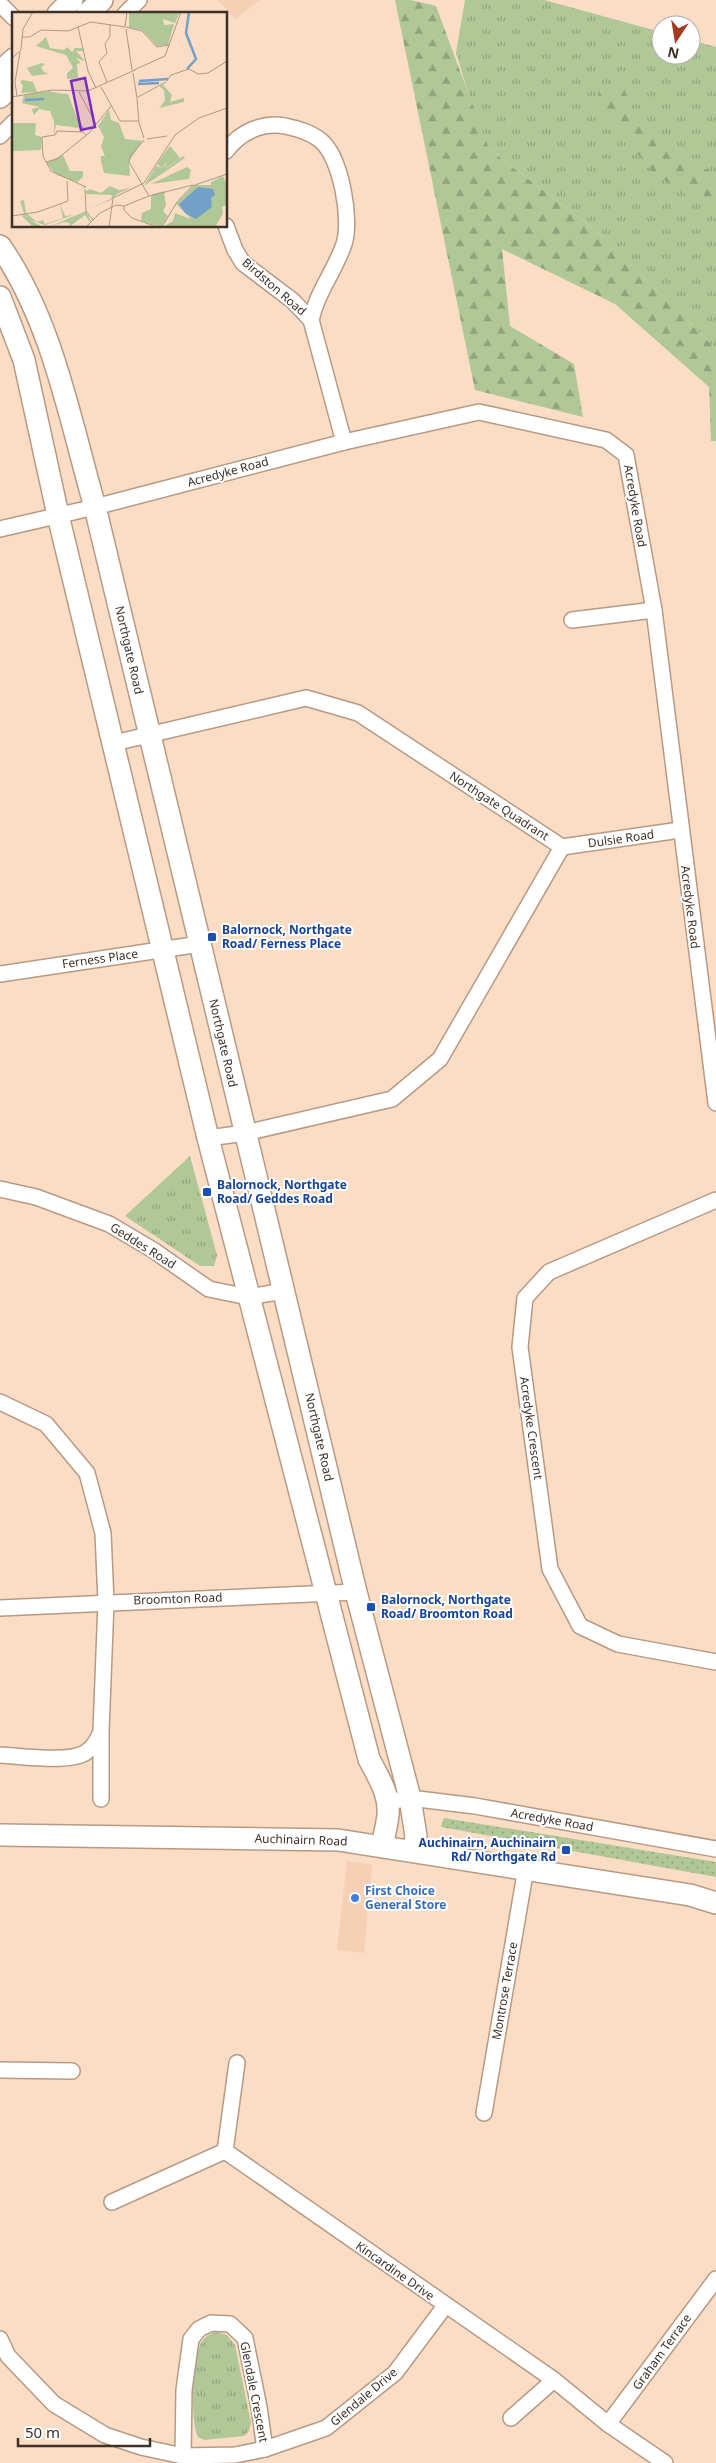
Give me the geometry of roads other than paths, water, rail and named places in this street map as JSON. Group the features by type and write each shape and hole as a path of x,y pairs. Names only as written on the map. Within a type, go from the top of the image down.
{"street":[{"path":"60,12 72,0"},
{"path":"89,12 102,0"},
{"path":"127,12 140,0"},
{"path":"0,4 12,16"},
{"path":"0,72 12,60"},
{"path":"0,97 12,86"},
{"path":"0,136 12,124"},
{"name":"Birdston Road","path":"228,148 234,141 247,132 264,125 278,125 308,132 322,141 337,166 346,210 345,242 337,262 317,297 311,320"},
{"name":"Birdston Road","path":"227,228 234,250 243,263 298,305 311,320 344,442"},
{"name":"Northgate Road","path":"0,246 10,261 47,339 95,507 356,1592 410,1798 416,1836 414,1851"},
{"path":"0,298 24,360 58,515 248,1297 369,1759 383,1785 388,1802 388,1816 382,1846"},
{"name":"Acredyke Road","path":"0,529 95,507 344,442 479,412 606,440 626,455 654,610 680,830 716,1103"},
{"path":"572,620 654,610"},
{"name":"Northgate Quadrant","path":"114,742 306,698 358,713 562,847 440,1059 392,1099 245,1133 208,1138"},
{"name":"Dulsie Road","path":"562,847 680,830"},
{"name":"Ferness Place","path":"0,974 200,944"},
{"name":"Geddes Road","path":"0,1190 36,1197 109,1224 153,1250 209,1289 248,1297 284,1290"},
{"name":"Acredyke Crescent","path":"716,1200 550,1272 525,1298 520,1347 550,1569 580,1626 618,1644 716,1662"},
{"path":"0,1402 46,1424 87,1472 103,1533 106,1602 101,1731 101,1799"},
{"name":"Broomton Road","path":"0,1608 356,1592"},
{"path":"0,1756 74,1758 86,1752 97,1743 101,1731"},
{"name":"Acredyke Road","path":"388,1802 410,1798 475,1806 716,1849"},
{"name":"Auchinairn Road","path":"0,1835 338,1840 690,1895 716,1903"},
{"name":"Montrose Terrace","path":"484,2113 526,1868"},
{"path":"112,2202 225,2151 237,2063"},
{"path":"0,2070 72,2071"},
{"name":"Kincardine Drive","path":"225,2151 445,2306 554,2380 608,2424 665,2463"},
{"name":"Graham Terrace","path":"608,2424 716,2279"},
{"name":"Glendale Drive","path":"0,2338 4,2358 54,2404 105,2435 141,2447 183,2456 235,2455 265,2449 326,2428 396,2373 445,2306"},
{"name":"Glendale Crescent","path":"183,2456 184,2390 190,2339 199,2329 211,2323 230,2324 245,2338 259,2407 265,2449"},
{"path":"511,2418 554,2380"}],"place":[{"name":"Balornock, Northgate Road/ Ferness Place","path":"212,937"},
{"name":"Balornock, Northgate Road/ Geddes Road","path":"207,1192"},
{"name":"Balornock, Northgate Road/ Broomton Road","path":"371,1607"},
{"name":"Auchinairn, Auchinairn Rd/ Northgate Rd","path":"566,1850"},
{"name":"First Choice General Store","path":"355,1898"}]}
